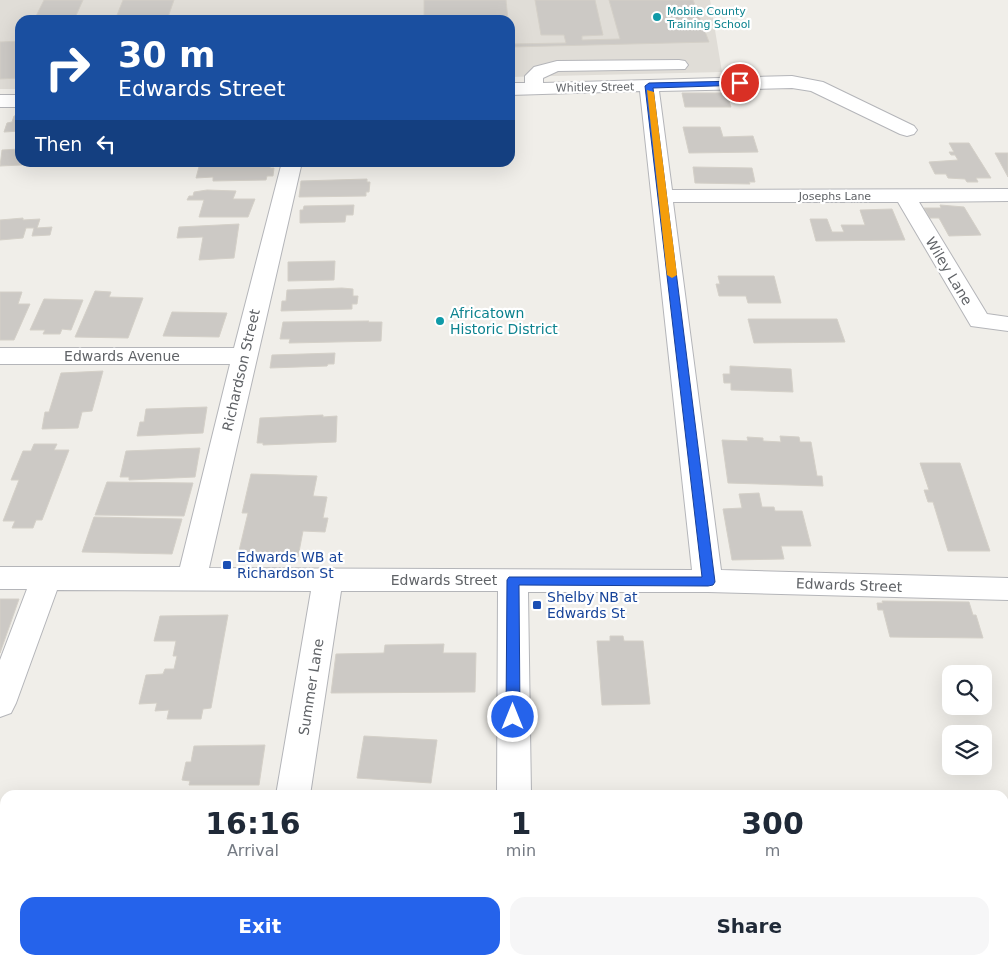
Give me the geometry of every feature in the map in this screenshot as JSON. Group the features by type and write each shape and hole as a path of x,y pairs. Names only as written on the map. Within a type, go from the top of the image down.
{"street":[{"path":"534,88 534,76 540,71 558,66 679,65"},
{"name":"Whitley Street","path":"515,89 792,82 816,86 907,130"},
{"path":"649,86 708,582"},
{"path":"0,101 15,100"},
{"name":"Richardson Street","path":"192,578 291,167"},
{"name":"Josephs Lane","path":"662,196 1008,195"},
{"name":"Wiley Lane","path":"904,196 978,321 1008,324"},
{"name":"Edwards Avenue","path":"0,356 244,356"},
{"name":"Edwards Street","path":"0,578 708,582 1007,594"},
{"path":"0,703 46,578"},
{"name":"Summer Lane","path":"294,790 328,579"},
{"path":"513,580 514,790"}],"shaded area":[{"path":"0,0 710,0 722,72 515,77 515,15 15,15 15,89 0,89"}],"building":[{"path":"44,0 83,0 76,15 36,15"},
{"path":"123,0 174,0 169,15 117,15"},
{"path":"424,0 506,0 508,15 424,15"},
{"name":"Mobile County Training School","path":"535,0 595,0 603,35 582,36 582,40 620,39 609,0 693,0 709,42 515,47 515,44 566,43 564,35 541,35"},
{"path":"15,41 15,78 0,79 0,42"},
{"path":"682,93 726,93 731,107 685,107"},
{"path":"14,116 15,131 4,132 7,123 12,122"},
{"path":"683,127 720,127 723,137 753,136 758,152 689,153"},
{"path":"949,143 969,143 991,178 976,178 978,182 967,182 965,179 948,178 946,174 935,174 929,162 958,160 955,155 951,155 949,152 954,152"},
{"path":"15,149 15,165 0,166 2,150"},
{"path":"995,153 1008,153 1008,177"},
{"path":"199,167 274,168 273,176 267,176 266,180 213,181 213,177 196,178"},
{"path":"693,167 752,168 755,182 749,182 750,184 695,183"},
{"path":"367,179 367,182 370,182 369,192 366,192 366,196 299,197 301,181"},
{"path":"207,190 236,191 233,199 255,199 248,217 199,217 204,200 187,200 189,196 193,196 194,192"},
{"path":"354,205 353,215 346,215 345,222 300,223 300,210 303,210 304,206"},
{"path":"940,205 964,207 981,235 949,236 939,218 930,218 924,208 941,208"},
{"path":"892,209 905,240 816,241 810,219 827,219 832,232 844,232 841,225 865,225 860,210"},
{"path":"23,218 23,220 40,219 37,228 52,227 50,235 32,236 34,228 26,228 23,238 0,240 0,220"},
{"path":"239,224 234,258 199,260 203,237 177,238 179,227"},
{"path":"335,261 334,280 288,281 288,262"},
{"path":"718,276 774,276 781,303 748,303 746,296 719,296 716,284 720,284"},
{"path":"353,289 353,296 358,296 357,304 352,304 352,309 281,311 282,301 286,301 287,290"},
{"path":"95,291 111,292 109,297 143,298 128,338 75,337"},
{"path":"0,292 22,292 18,304 30,304 14,340 0,340"},
{"path":"44,299 83,300 71,330 62,329 60,334 43,334 45,330 30,330"},
{"path":"172,312 227,313 219,337 163,336"},
{"path":"748,319 837,319 845,342 754,343"},
{"path":"283,322 382,322 381,341 289,343 290,339 280,339"},
{"path":"335,353 334,364 328,364 327,366 270,368 272,355"},
{"path":"730,366 791,369 793,392 731,390 731,383 724,383 723,374 730,374"},
{"path":"103,371 92,411 82,412 78,428 42,429 45,412 49,412 61,373"},
{"path":"207,407 203,433 137,436 140,422 144,422 146,409"},
{"path":"323,415 323,417 337,416 336,442 263,445 263,443 257,443 260,418"},
{"path":"780,436 799,437 800,442 811,442 817,476 822,476 823,486 728,483 722,440 748,441 747,437 763,438 763,441 781,442"},
{"path":"34,444 57,444 54,450 69,450 42,520 36,520 33,528 12,528 15,521 3,521 19,480 11,480 23,451 31,451"},
{"path":"200,448 195,477 129,480 129,477 120,477 126,451"},
{"path":"920,463 960,463 990,551 948,551 933,502 928,502 924,490 929,490"},
{"path":"251,474 317,476 313,496 327,497 323,518 328,518 325,532 303,531 298,557 238,555 248,513 242,513"},
{"path":"107,482 193,483 184,516 95,515"},
{"path":"759,493 762,507 774,507 775,511 802,511 811,546 781,546 784,559 732,560 723,509 742,508 739,494"},
{"path":"94,517 182,519 172,554 82,552"},
{"path":"0,599 19,599 0,653"},
{"path":"882,601 969,602 973,615 976,615 983,638 890,637 883,610 878,610 877,603 883,603"},
{"path":"228,615 211,708 203,709 201,719 167,719 169,710 155,711 157,703 139,704 146,675 163,674 165,669 174,669 177,656 173,656 176,641 154,641 160,616"},
{"path":"610,636 623,636 624,641 643,641 650,704 602,705 597,641 610,641"},
{"path":"444,644 443,653 476,653 475,692 331,693 336,654 384,653 385,645"},
{"path":"364,736 437,740 431,783 357,778"},
{"path":"265,745 259,785 189,785 190,781 182,780 186,762 191,762 194,746"}],"slow traffic":[{"path":"650,92 672,275"}],"place":[{"name":"Mobile County Training School","path":"657,17"},
{"name":"Africatown Historic District","path":"440,321"},
{"name":"Edwards WB at Richardson St","path":"227,565"},
{"name":"Shelby NB at Edwards St","path":"537,605"}],"route":[{"path":"513,717 513,580 708,582 649,86 740,83"}]}
